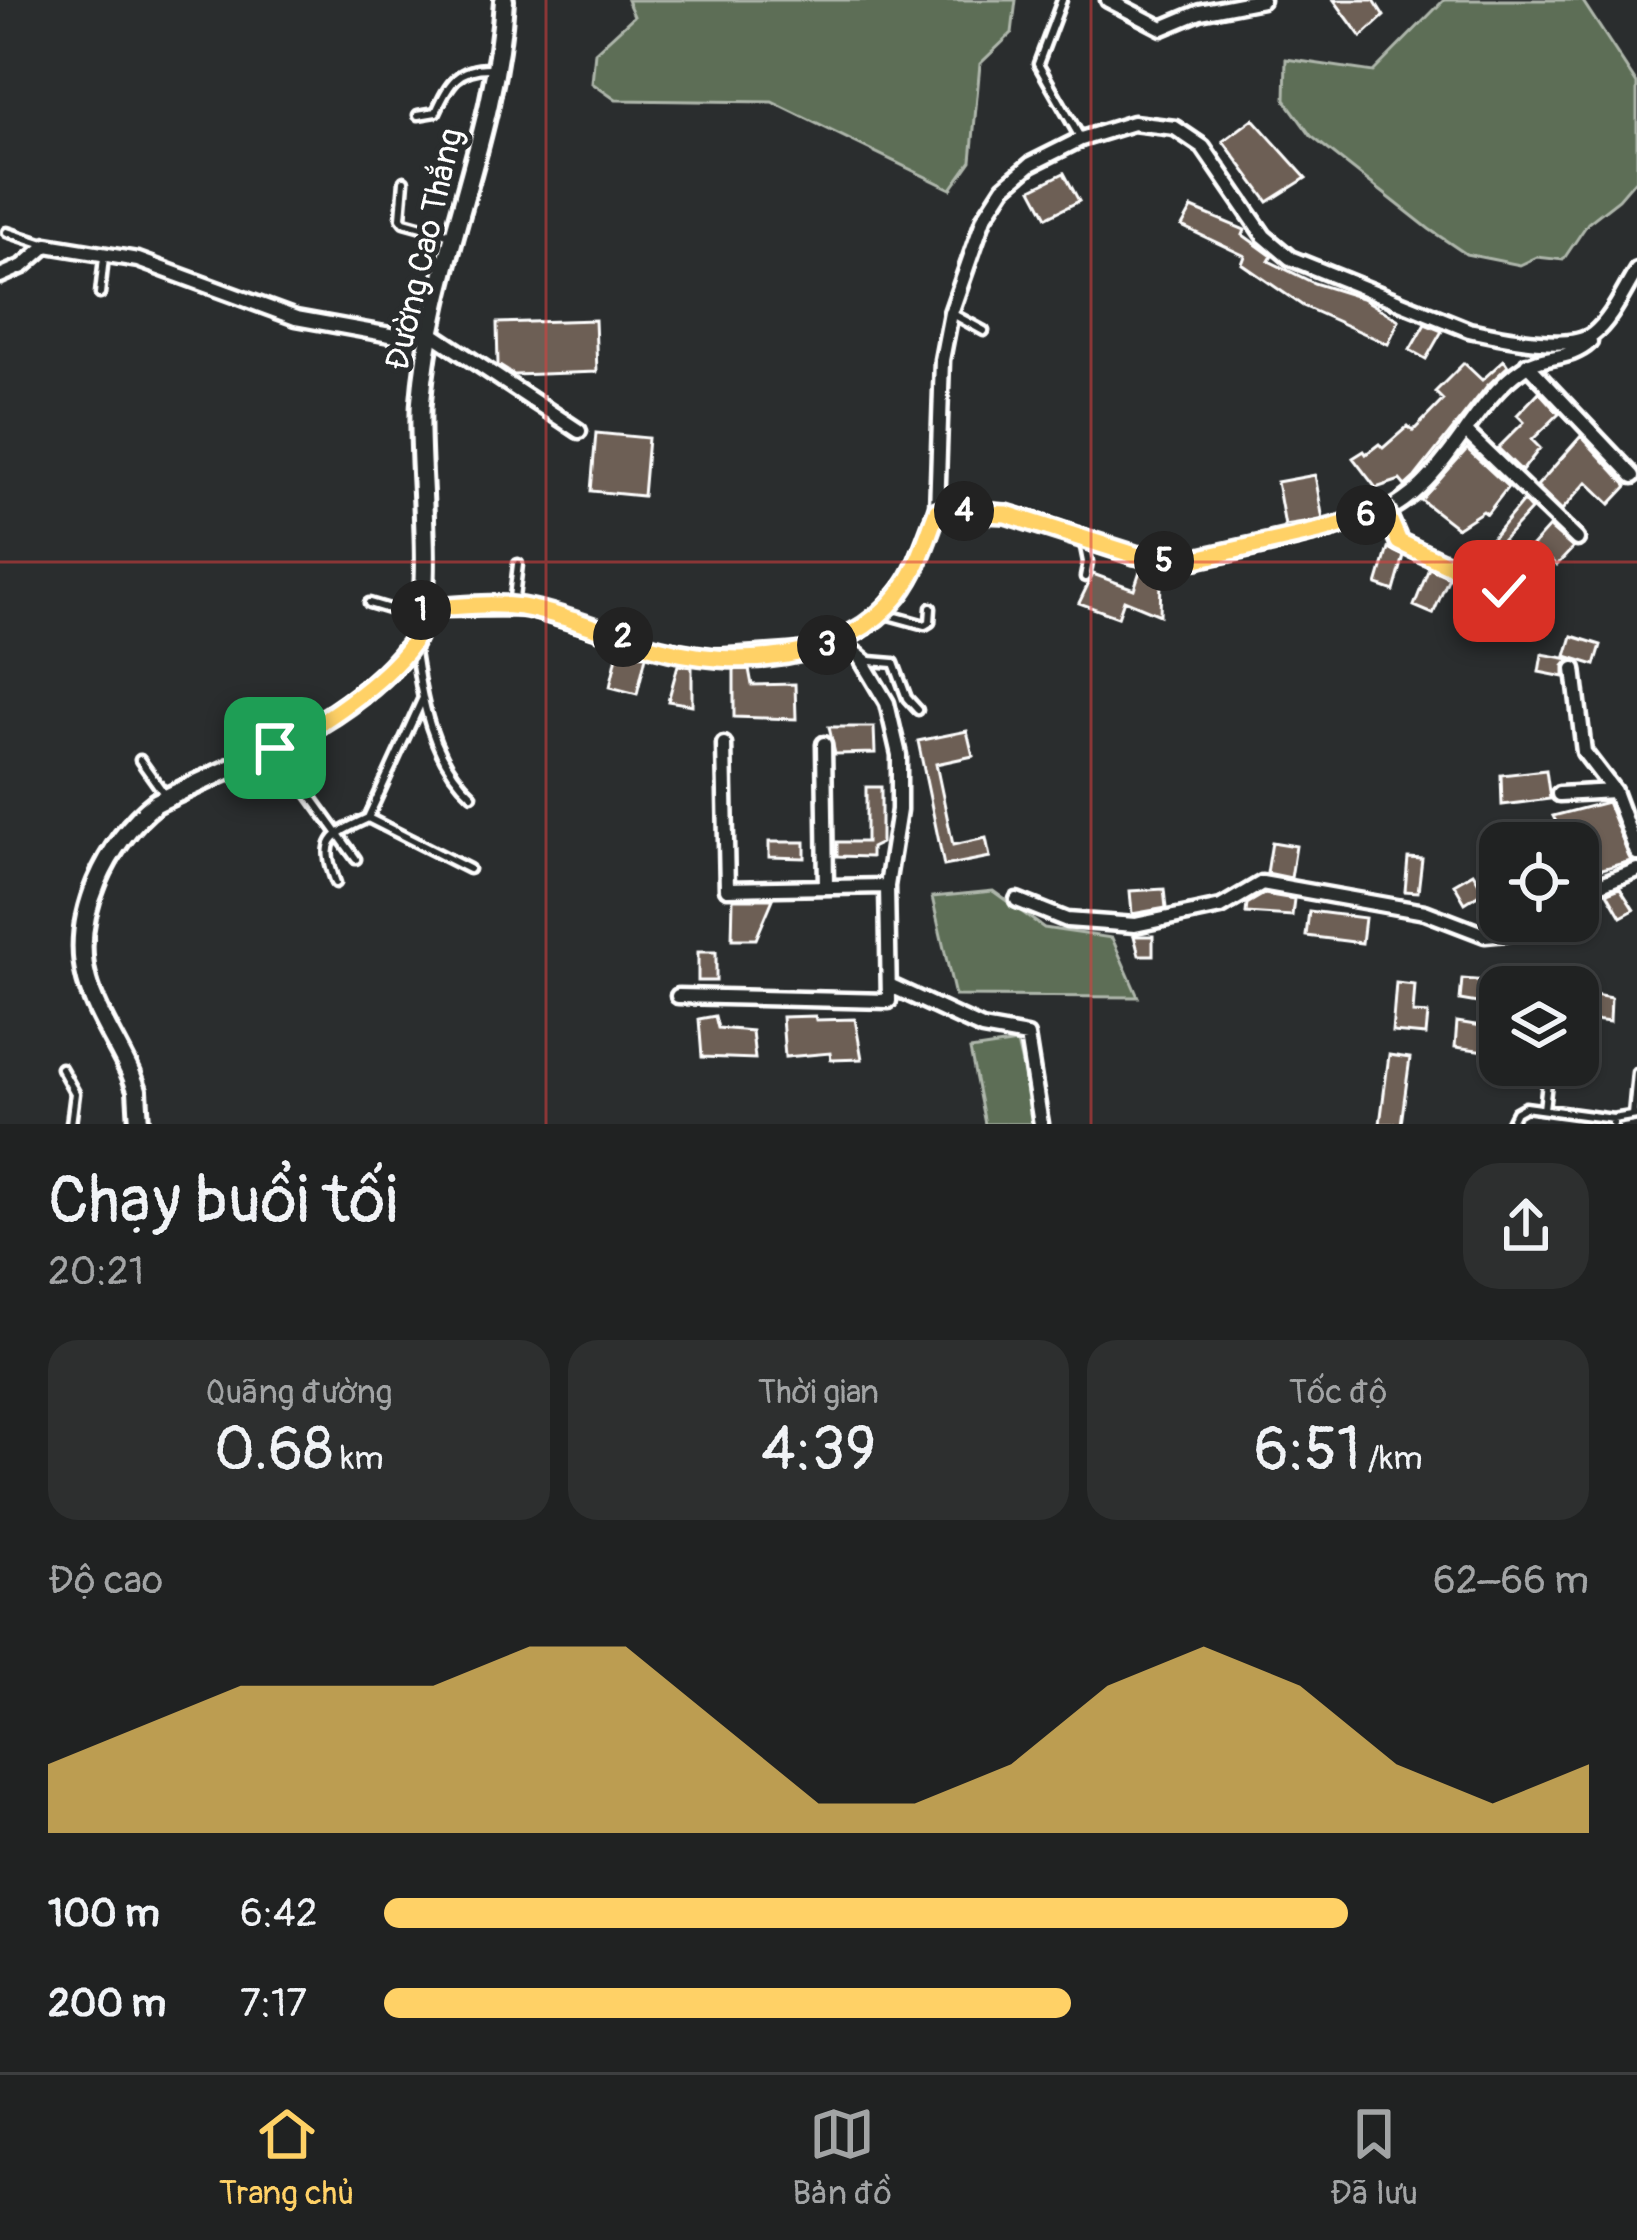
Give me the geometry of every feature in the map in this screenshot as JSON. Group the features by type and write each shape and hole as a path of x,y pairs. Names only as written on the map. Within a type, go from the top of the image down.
{"street":[{"name":"Đường Cao Thắng","path":"413,642 420,614 421,398 431,333 496,68 504,0"},
{"path":"1108,0 1162,28 1200,12 1262,0"},
{"path":"420,614 514,606 654,647 716,657 776,656 843,639 881,613 910,578 937,511 939,387 951,314 984,218 994,201 1031,164 1081,139 1133,123 1174,128 1203,147 1264,236 1301,264 1483,333 1568,344 1593,334"},
{"path":"0,276 22,266 47,245 157,266 296,318 396,336 431,333 579,431"},
{"path":"937,511 1006,514 1152,559 1179,561 1386,512 1418,489 1502,387 1527,364 1570,356 1589,343 1637,270"},
{"path":"1527,364 1633,476"},
{"path":"1467,434 1577,539"},
{"path":"1386,512 1399,542 1504,591"},
{"path":"139,1124 137,1090 97,1007 86,977 82,942 87,912 110,856 137,818 167,798 275,748 344,706 413,642"},
{"path":"678,996 889,1001 887,886 899,810 899,755 887,703 860,656"},
{"path":"1574,668 1584,752 1614,791 1637,854"},
{"path":"824,743 826,887"},
{"path":"724,744 727,889 887,886"},
{"path":"1559,794 1614,791"},
{"path":"1599,885 1637,870"},
{"path":"1017,900 1067,920 1136,925 1221,907 1262,883 1425,911 1479,933"},
{"path":"889,985 982,1028 1028,1036 1041,1124"}],"lane":[{"path":"1062,0 1038,64 1081,139"},
{"path":"418,116 436,112 446,88 464,71 496,68"},
{"path":"404,181 404,223 454,236"},
{"path":"7,232 47,245"},
{"path":"100,294 105,254"},
{"path":"951,314 985,331"},
{"path":"1084,577 1088,562 1085,538"},
{"path":"514,606 518,564"},
{"path":"369,603 420,614"},
{"path":"881,613 925,625 932,608"},
{"path":"843,639 860,656 894,663 907,698 918,710"},
{"path":"413,642 422,700 451,773 472,795"},
{"path":"336,884 327,850 337,832 368,818 422,700"},
{"path":"275,748 356,859"},
{"path":"140,760 167,798"},
{"path":"368,818 469,869"},
{"path":"61,1068 75,1093 71,1124"},
{"path":"1510,1124 1520,1108 1613,1121 1635,1115 1636,1072"},
{"path":"1544,1109 1547,1086"}],"green space":[{"path":"627,0 1016,0 1012,33 980,64 971,161 951,189 772,102 616,100 592,83 595,52 634,16"},
{"path":"1444,0 1582,0 1637,84 1637,178 1588,223 1563,260 1537,257 1520,265 1466,254 1311,136 1285,100 1286,59 1373,72"},
{"path":"993,891 1044,928 1112,938 1138,997 955,996 932,897"},
{"path":"1017,1043 1036,1124 985,1124 970,1050"}],"building":[{"path":"1334,0 1374,0 1384,16 1361,37"},
{"path":"1253,119 1306,178 1268,202 1223,141"},
{"path":"1064,173 1079,201 1047,217 1032,189"},
{"path":"1192,208 1245,230 1243,235 1272,256 1269,261 1314,283 1362,298 1399,320 1388,344 1303,306 1242,264 1245,256 1182,226"},
{"path":"595,320 597,372 514,375 498,365 497,323"},
{"path":"1425,324 1442,331 1426,359 1410,350"},
{"path":"1504,360 1508,366 1415,477 1405,486 1400,480 1376,488 1353,458 1379,444 1383,448 1408,426 1413,431 1443,400 1435,392 1464,363 1482,380"},
{"path":"1539,392 1559,414 1532,440 1540,448 1522,471 1498,448 1524,422 1517,415"},
{"path":"596,433 648,438 643,496 591,491"},
{"path":"1581,436 1627,486 1610,504 1587,482 1562,510 1537,486"},
{"path":"1467,449 1508,487 1487,514 1483,511 1457,528 1421,500"},
{"path":"1315,475 1323,520 1285,526 1277,482"},
{"path":"1523,501 1531,510 1502,541 1519,552 1503,571 1478,555"},
{"path":"1549,527 1573,548 1557,565 1531,547"},
{"path":"1388,548 1404,556 1394,591 1377,585"},
{"path":"1429,568 1449,577 1433,614 1414,606"},
{"path":"1140,571 1161,580 1160,615 1124,600 1118,617 1079,603 1093,574 1134,589"},
{"path":"1572,636 1601,645 1595,665 1566,656"},
{"path":"619,647 646,656 637,694 610,687"},
{"path":"1542,654 1570,659 1564,677 1539,672"},
{"path":"678,665 692,667 692,705 668,701"},
{"path":"734,669 749,669 752,685 795,684 796,719 734,717"},
{"path":"829,727 874,727 875,753 835,754"},
{"path":"967,731 973,756 936,764 953,845 986,838 990,857 944,866 918,741"},
{"path":"1546,770 1550,799 1502,805 1501,775"},
{"path":"866,787 881,787 881,843 871,848 871,857 837,856 837,842 866,842"},
{"path":"1607,802 1631,861 1599,870 1599,822 1556,822 1553,816"},
{"path":"769,842 805,842 805,858 769,857"},
{"path":"1272,842 1296,846 1291,878 1267,873"},
{"path":"1408,858 1422,859 1418,892 1405,891"},
{"path":"1473,873 1479,894 1465,903 1454,884"},
{"path":"1620,888 1634,910 1621,917 1607,893"},
{"path":"1164,889 1166,908 1132,914 1130,891"},
{"path":"1264,894 1294,899 1292,916 1246,913 1247,904"},
{"path":"733,899 773,899 756,939 732,939"},
{"path":"1309,911 1365,918 1362,943 1306,936"},
{"path":"1134,936 1153,936 1153,955 1139,955"},
{"path":"698,952 716,952 716,981 698,981"},
{"path":"1462,979 1479,980 1479,1003 1460,1000"},
{"path":"1396,983 1415,985 1413,1013 1428,1014 1426,1035 1392,1032"},
{"path":"1599,996 1611,998 1610,1022 1599,1021"},
{"path":"715,1016 718,1028 752,1031 755,1059 702,1057 699,1019"},
{"path":"815,1016 816,1020 855,1019 862,1059 831,1060 830,1053 785,1057 782,1017"},
{"path":"1457,1022 1479,1026 1479,1050 1455,1047"},
{"path":"1389,1055 1410,1058 1401,1124 1380,1124"}],"route":[{"path":"275,748 344,706 394,662 413,642 422,609 525,608 654,647 716,657 776,656 824,646 863,628 898,594 919,561 937,511 1006,514 1167,561 1196,559 1386,512 1399,542 1504,591"}]}
